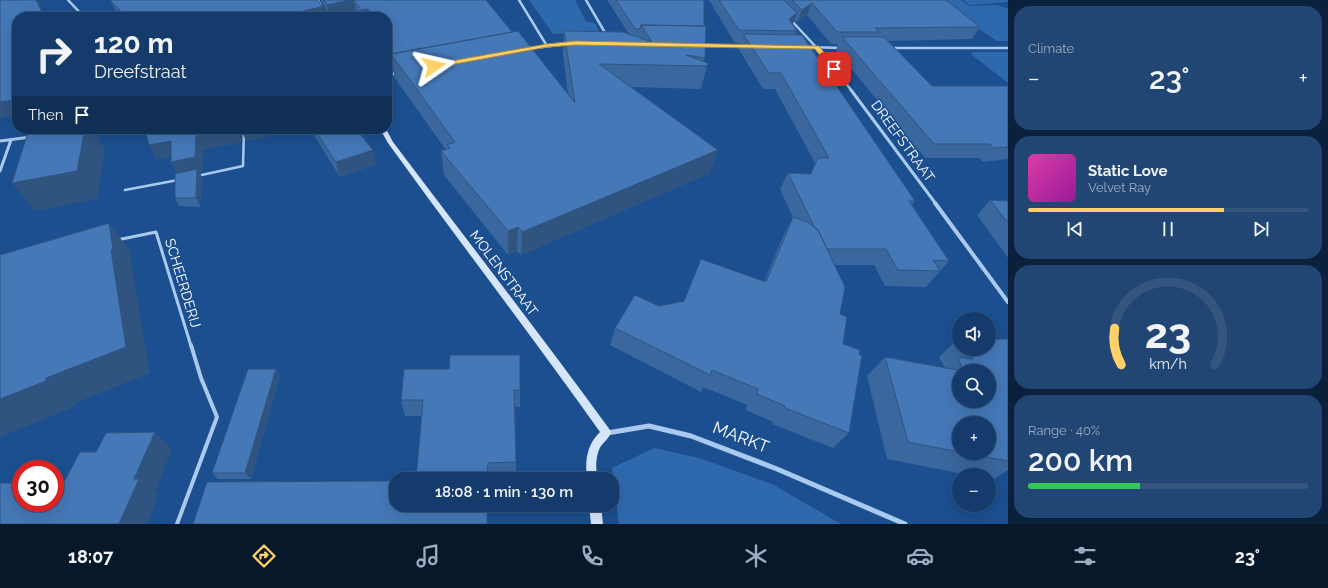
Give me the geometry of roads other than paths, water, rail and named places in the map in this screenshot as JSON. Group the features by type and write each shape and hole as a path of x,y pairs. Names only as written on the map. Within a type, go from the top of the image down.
{"street":[{"path":"68,0 79,12"},
{"path":"317,0 324,12"},
{"path":"519,0 547,46"},
{"path":"586,0 608,37"},
{"name":"DREEFSTRAAT","path":"787,16 816,47 861,102 1008,302"},
{"path":"521,50 569,44"},
{"path":"698,45 746,46"},
{"path":"801,47 847,48"},
{"path":"886,48 1008,48"},
{"path":"392,74 403,72"},
{"name":"MOLENSTRAAT","path":"386,134 390,142 481,265 549,353 606,433"},
{"path":"0,141 34,136"},
{"path":"0,171 11,140"},
{"name":"MARKT","path":"606,433 649,426 691,436 777,469 905,524"},
{"path":"591,472 590,459 596,442 606,433"},
{"path":"596,512 597,524"}],"lane":[{"path":"191,177 243,166 244,134"},
{"path":"125,190 184,178"},
{"name":"SCHEERDERIJ","path":"109,241 156,232 201,378 217,417 177,524"}]}
